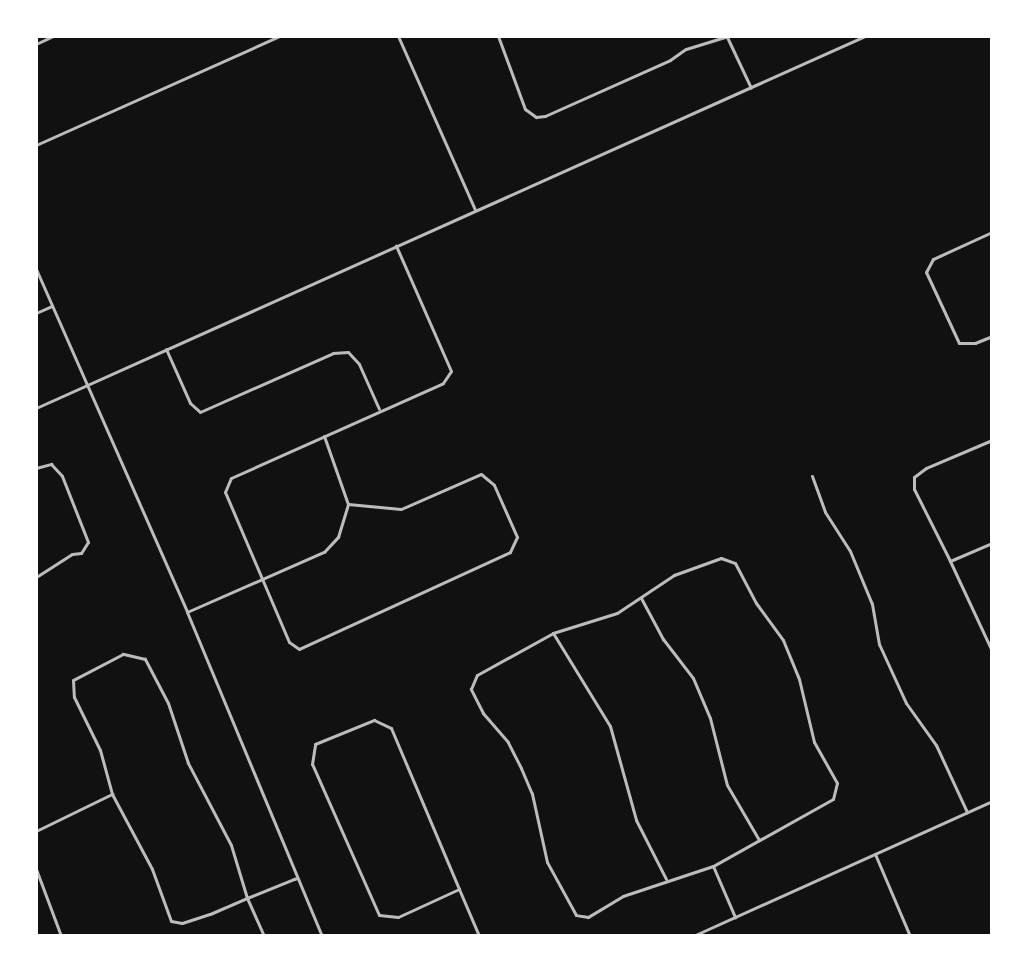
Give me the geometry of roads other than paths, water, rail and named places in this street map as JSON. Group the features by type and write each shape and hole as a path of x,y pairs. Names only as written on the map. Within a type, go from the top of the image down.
{"street":[{"path":"36,44 53,36"},
{"path":"36,145 280,36"},
{"path":"398,36 475,210"},
{"path":"498,36 525,109 536,117 545,116 670,60 686,49 727,36 751,88"},
{"path":"36,408 865,36"},
{"path":"992,232 933,259 926,272 959,343 975,343 992,336"},
{"path":"348,504 401,509 481,474 494,485 517,537 510,552 299,649 289,642 225,492 231,478 443,383 451,371 396,246"},
{"path":"36,269 187,612 322,936"},
{"path":"36,313 52,306"},
{"path":"166,349 190,403 200,412 333,353 348,352 359,364 380,410"},
{"path":"187,612 324,552 338,537 348,504 324,435"},
{"path":"992,440 926,468 914,477 914,489 992,651"},
{"path":"36,468 51,464 62,476 88,542 87,549 36,577"},
{"path":"812,476 825,512 850,551 872,604 879,644 906,703 936,745 967,812"},
{"path":"950,561 992,543"},
{"path":"721,558 735,563 756,603 783,640 799,679 814,742 837,783 833,799 713,866 666,879 623,896 588,917 576,915 547,862 532,794 521,768 508,742 483,713 471,689 477,675 553,633 605,618 641,598 674,575 721,558"},
{"path":"641,598 663,639 693,678 710,718 727,785 759,840"},
{"path":"553,633 610,726 636,820 666,879"},
{"path":"264,936 247,898 231,845 188,763 168,703 145,659 135,654 123,654 73,680 74,697 100,750 112,794 152,869 171,921 182,923 247,898 297,878"},
{"path":"459,889 398,917 379,915 312,764 315,744 374,720 391,728 479,936"},
{"path":"36,831 112,794"},
{"path":"693,936 992,801"},
{"path":"875,854 910,936"},
{"path":"713,866 735,917"},
{"path":"36,869 61,936"}]}
